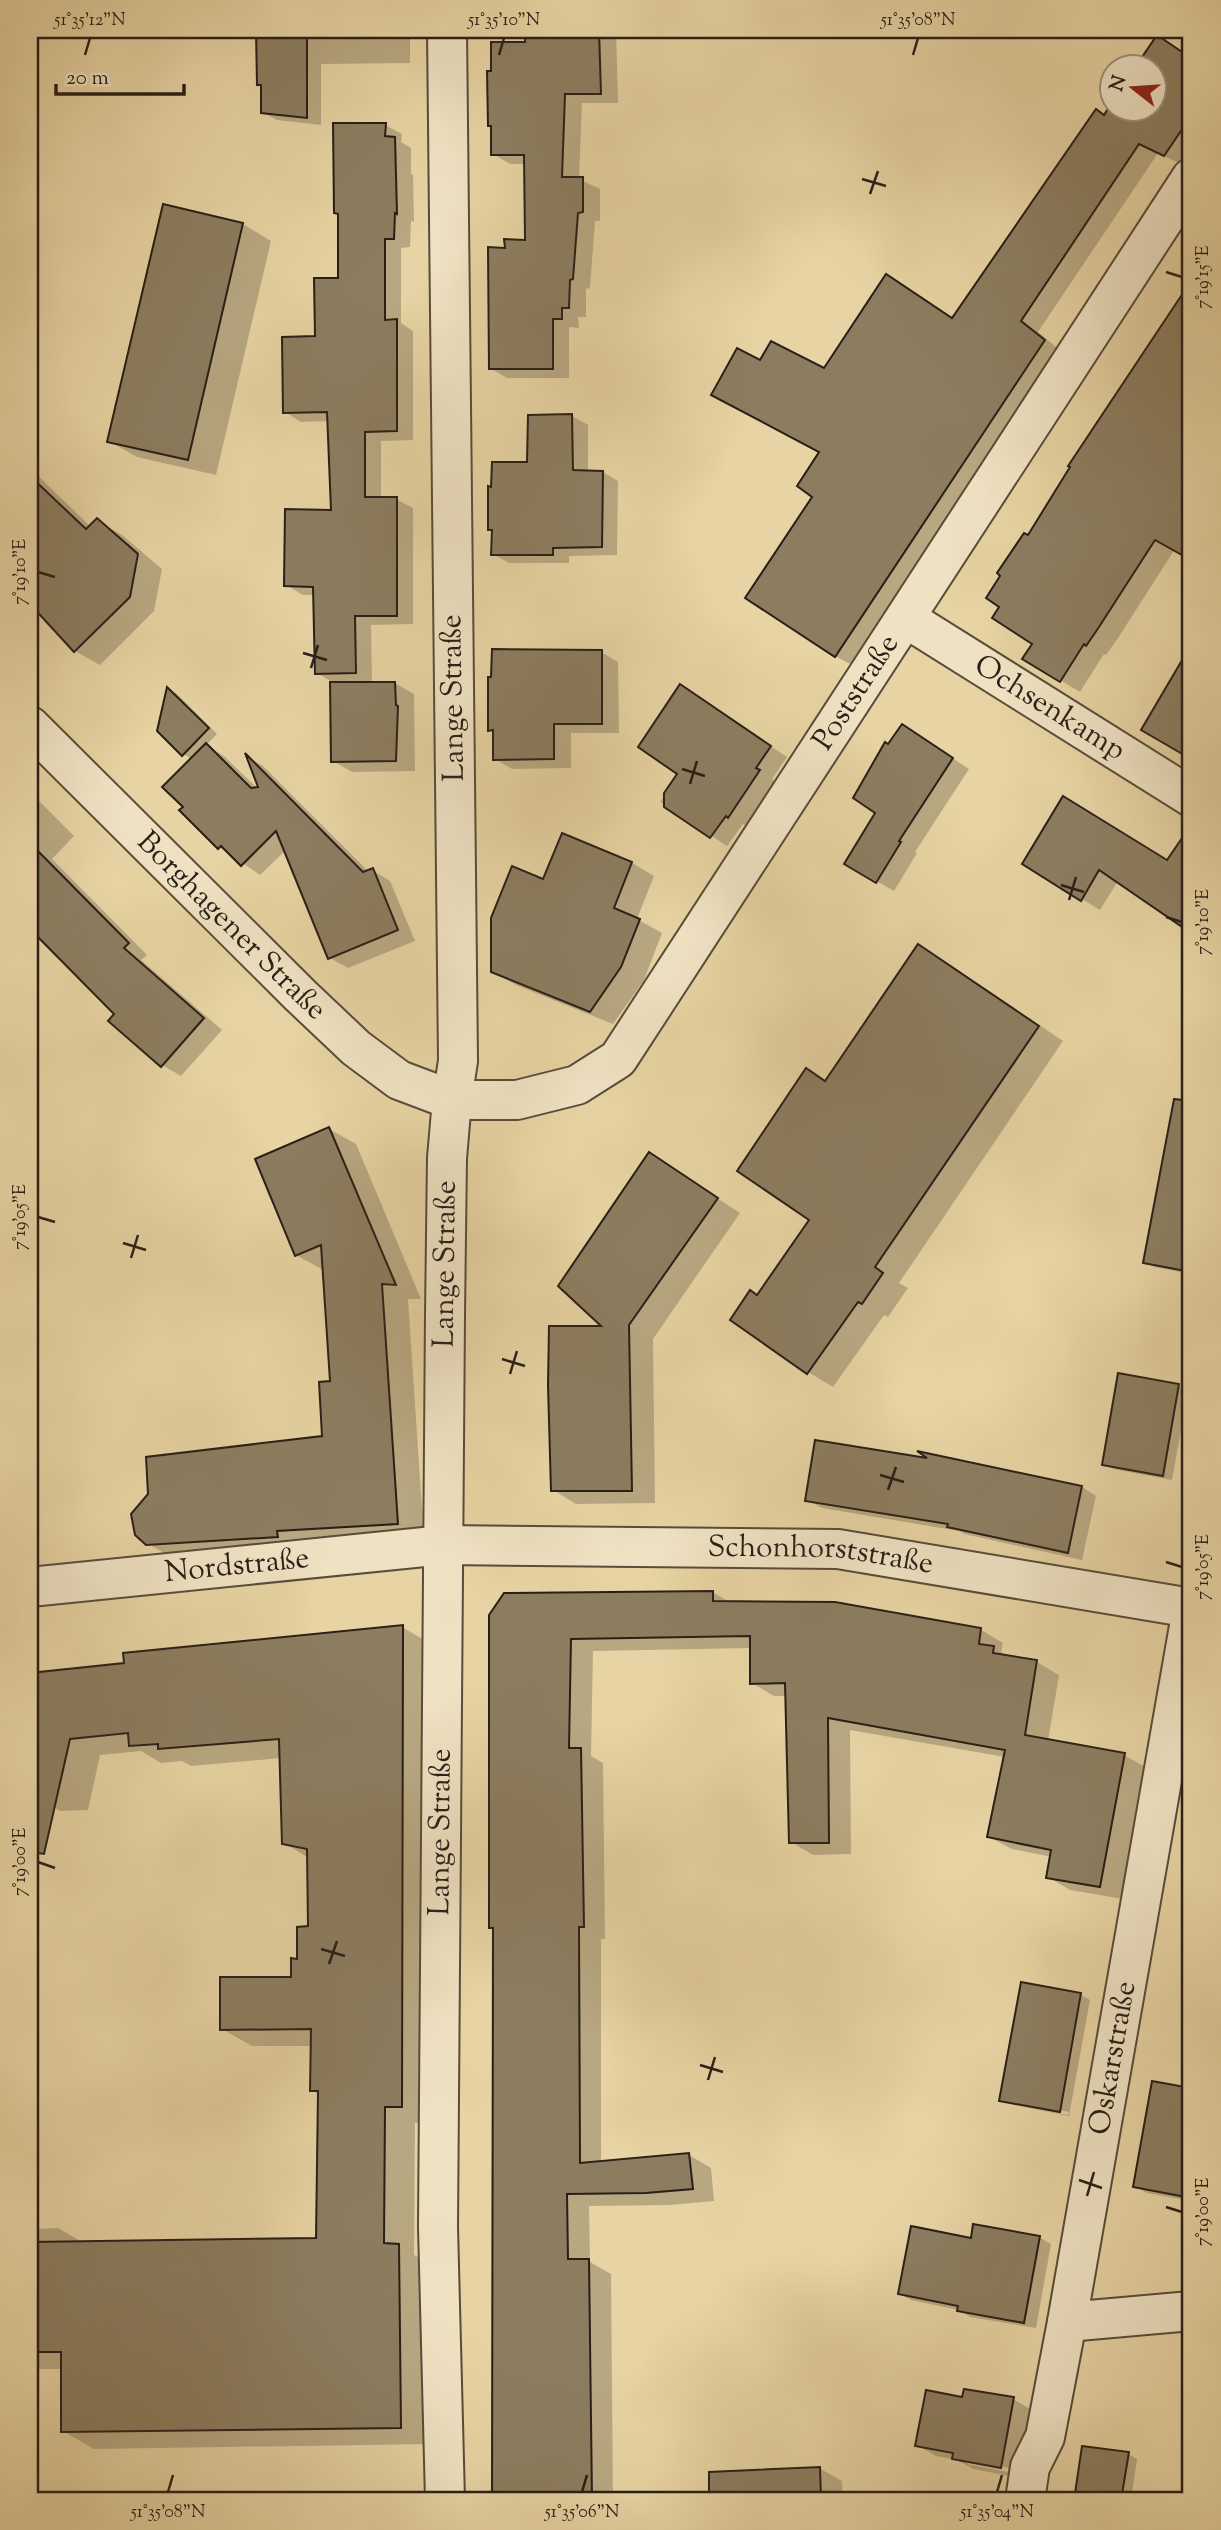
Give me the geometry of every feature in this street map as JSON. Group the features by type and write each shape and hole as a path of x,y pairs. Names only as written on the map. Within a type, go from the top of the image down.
{"street":[{"name":"Lange Straße","path":"445,2500 438,2227 446,1199 452,1100 458,1061 447,30"},
{"name":"Poststraße","path":"452,1100 517,1100 577,1085 618,1059 762,835 907,619 1191,178"},
{"name":"Ochsenkamp","path":"907,619 1191,797"},
{"name":"Borghagener Straße","path":"30,726 356,1048 399,1080 452,1100"},
{"name":"Nordstraße","path":"30,1587 444,1545"},
{"name":"Schonhorststraße","path":"444,1545 838,1549 1191,1608"},
{"name":"Oskarstraße","path":"1025,2500 1030,2467 1045,2437 1067,2322 1191,1615"},
{"path":"1067,2322 1191,2311"}],"building":[{"path":"256,30 307,30 307,118 261,113 261,85 257,85"},
{"path":"599,30 601,94 565,94 562,177 583,177 583,212 578,213 569,308 562,308 562,319 553,319 553,369 489,369 488,247 505,248 504,239 525,240 524,155 491,155 487,71 491,71 491,42 525,42 525,31"},
{"path":"1157,35 1191,58 1191,116 1164,156 1139,144 1021,321 1045,340 835,657 745,598 812,497 797,486 819,452 711,395 737,348 760,360 771,341 824,368 886,274 952,318 1096,109 1098,122 1168,122 1168,52 1145,52"},
{"path":"333,123 386,123 385,136 395,137 397,214 395,213 394,239 385,239 385,320 397,319 397,431 365,432 365,497 397,497 397,616 355,616 356,673 315,674 313,587 284,586 285,509 331,510 327,412 283,413 282,337 315,336 314,278 338,278"},
{"path":"163,204 243,223 188,460 107,442"},
{"path":"1191,281 1191,560 1155,540 1060,682 1022,659 1032,644 992,618 999,607 986,598 1000,576 997,573 1024,533 1028,535 1070,467 1068,466"},
{"path":"572,414 573,470 603,471 602,547 553,548 553,555 491,555 488,486 491,487 492,462 527,462 528,415"},
{"path":"30,476 86,529 97,518 138,554 130,597 74,652 30,604"},
{"path":"1191,645 1191,759 1141,730"},
{"path":"492,649 602,650 602,724 554,724 554,759 493,760 493,730 488,731 488,677 491,677"},
{"path":"330,682 395,682 398,706 396,761 331,762"},
{"path":"680,684 771,746 756,768 760,770 728,818 726,816 710,838 664,807 664,793 677,774 638,747"},
{"path":"167,687 209,728 182,756 157,731"},
{"path":"902,724 953,758 899,841 901,842 876,883 844,864 875,813 853,798 885,742 888,744"},
{"path":"206,743 251,788 258,787 245,753 363,872 373,868 398,930 328,959 276,831 241,866 221,846 218,849 179,810 183,807 162,787"},
{"path":"1063,796 1167,860 1191,825 1191,933 1099,870 1081,901 1022,864"},
{"path":"562,833 632,862 614,908 640,919 621,967 590,1012 491,972 491,918 512,866 543,879"},
{"path":"30,843 129,943 124,948 204,1018 161,1067 108,1021 114,1014 30,929"},
{"path":"918,944 1039,1026 875,1267 883,1273 862,1304 858,1302 807,1374 730,1320 750,1290 757,1295 809,1220 737,1171 806,1068 825,1081"},
{"path":"1174,1099 1191,1101 1191,1272 1143,1263"},
{"path":"329,1127 396,1285 382,1284 398,1524 277,1531 278,1537 146,1545 135,1535 131,1514 148,1494 146,1457 322,1436 319,1382 330,1381 321,1245 295,1256 255,1159"},
{"path":"649,1152 718,1198 629,1325 632,1491 551,1491 549,1326 601,1326 558,1286"},
{"path":"1118,1373 1179,1384 1163,1476 1102,1465"},
{"path":"815,1440 927,1458 917,1451 1082,1486 1068,1553 947,1527 948,1524 805,1501"},
{"path":"713,1591 713,1601 835,1602 981,1628 979,1644 994,1646 993,1653 1037,1660 1025,1735 1125,1753 1100,1887 1046,1878 1051,1850 987,1837 1005,1750 828,1718 829,1843 789,1843 785,1683 750,1684 750,1636 571,1639 569,1748 581,1748 584,1927 579,1927 580,2163 689,2153 693,2189 646,2193 567,2194 568,2259 589,2259 592,2500 492,2500 493,1928 489,1928 489,1615 504,1593"},
{"path":"403,1625 402,2107 385,2107 384,2243 399,2244 401,2428 61,2432 61,2352 30,2352 30,2242 316,2238 318,2091 310,2091 311,2029 220,2030 220,1977 291,1977 291,1958 297,1959 297,1927 308,1926 307,1849 282,1844 279,1739 158,1749 158,1744 129,1746 128,1733 70,1739 44,1854 30,1852 30,1673 124,1663 123,1653"},
{"path":"1021,1982 1081,1993 1060,2112 999,2101"},
{"path":"1152,2081 1191,2088 1191,2198 1133,2187"},
{"path":"973,2224 1040,2236 1024,2323 957,2311 958,2306 898,2294 911,2226 971,2238"},
{"path":"964,2389 1014,2397 1001,2468 952,2459 953,2453 915,2446 926,2390 962,2397"},
{"path":"1082,2446 1129,2452 1121,2500 1074,2500"},
{"path":"820,2467 821,2500 709,2500 709,2472"}]}
